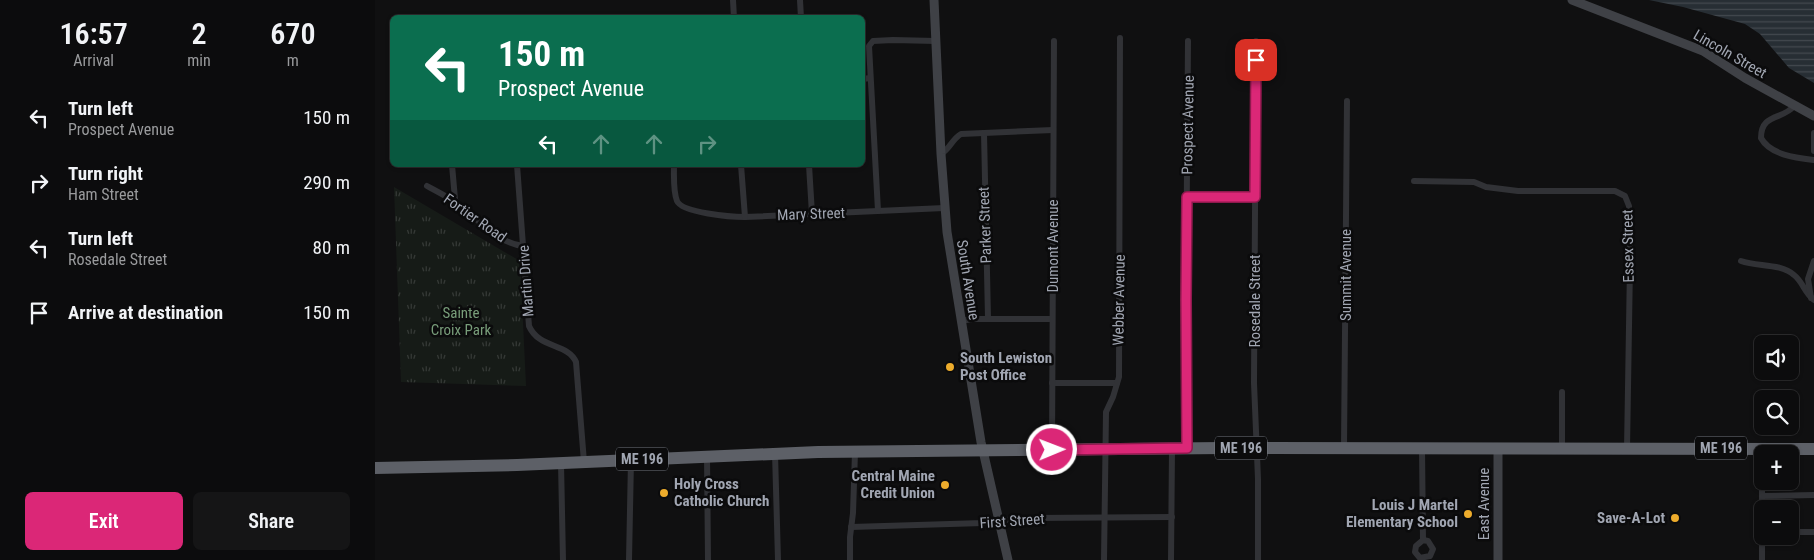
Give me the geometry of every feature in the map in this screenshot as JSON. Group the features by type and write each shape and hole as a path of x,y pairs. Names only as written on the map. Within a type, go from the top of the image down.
{"highway":[{"name":"ME 196","path":"375,468 561,463 775,453 1187,448 1627,450 1754,448"},
{"name":"ME 196","path":"1799,449 1814,449"}],"street":[{"path":"733,0 734,15"},
{"path":"800,0 801,15"},
{"name":"South Avenue","path":"934,0 944,208 983,451 1008,560"},
{"name":"Lincoln Street","path":"1573,0 1703,51 1745,78 1814,116"},
{"name":"Webber Avenue","path":"1103,560 1106,412 1119,377 1120,38"},
{"path":"878,212 869,46 871,42 884,40 936,42"},
{"name":"Dumont Avenue","path":"1052,450 1054,41"},
{"name":"Prospect Avenue","path":"1187,448 1188,41"},
{"name":"Rosedale Street","path":"1256,42 1254,383 1257,448 1258,560"},
{"path":"865,78 870,78"},
{"name":"Summit Avenue","path":"1344,448 1347,101"},
{"path":"1794,106 1789,111 1767,121 1762,129 1761,138 1768,147 1782,153 1814,160"},
{"path":"941,154 961,134 1053,130"},
{"name":"Parker Street","path":"984,132 988,318"},
{"path":"1814,132 1814,151"},
{"path":"452,167 457,203"},
{"name":"Martin Drive","path":"517,167 528,321 531,332 543,342 568,352 576,362 584,462"},
{"name":"Mary Street","path":"674,167 676,198 679,205 688,209 714,214 745,217 944,208"},
{"path":"741,167 745,217"},
{"path":"809,167 812,214"},
{"name":"Essex Street","path":"1414,181 1474,182 1486,187 1518,191 1615,191 1625,196 1629,206 1630,265 1627,450"},
{"name":"Fortier Road","path":"427,186 457,203 469,214 510,243 523,246"},
{"path":"1187,197 1255,197"},
{"path":"1741,261 1754,265 1775,266 1789,271 1796,276 1805,292 1813,299"},
{"path":"1813,299 1808,279 1814,261"},
{"path":"961,321 988,318 1052,319"},
{"path":"1052,383 1117,383"},
{"path":"1562,392 1562,449"},
{"path":"1422,448 1423,540"},
{"name":"East Avenue","path":"1498,448 1498,560"},
{"path":"1171,560 1172,449"},
{"path":"850,560 849,538 855,452"},
{"path":"775,453 778,560"},
{"path":"707,456 708,560"},
{"path":"629,560 631,460"},
{"path":"561,463 563,560"},
{"path":"1762,490 1762,500"},
{"path":"1762,496 1814,495"},
{"name":"First Street","path":"851,527 975,524 1021,518 1172,517"},
{"path":"1799,532 1814,532"},
{"path":"1762,545 1762,560"}],"green space":[{"name":"Sainte Croix Park","path":"394,187 520,261 526,386 401,382"}],"shaded area":[{"path":"1649,0 1814,0 1814,83 1789,68 1760,34 1745,24"}],"place":[{"name":"South Lewiston Post Office","path":"950,367"},
{"name":"Central Maine Credit Union","path":"945,485"},
{"name":"Holy Cross Catholic Church","path":"664,493"},
{"name":"Louis J Martel Elementary School","path":"1468,514"},
{"name":"Save-A-Lot","path":"1675,518"}],"route":[{"path":"1052,450 1187,448 1187,197 1255,197 1256,60"}]}
